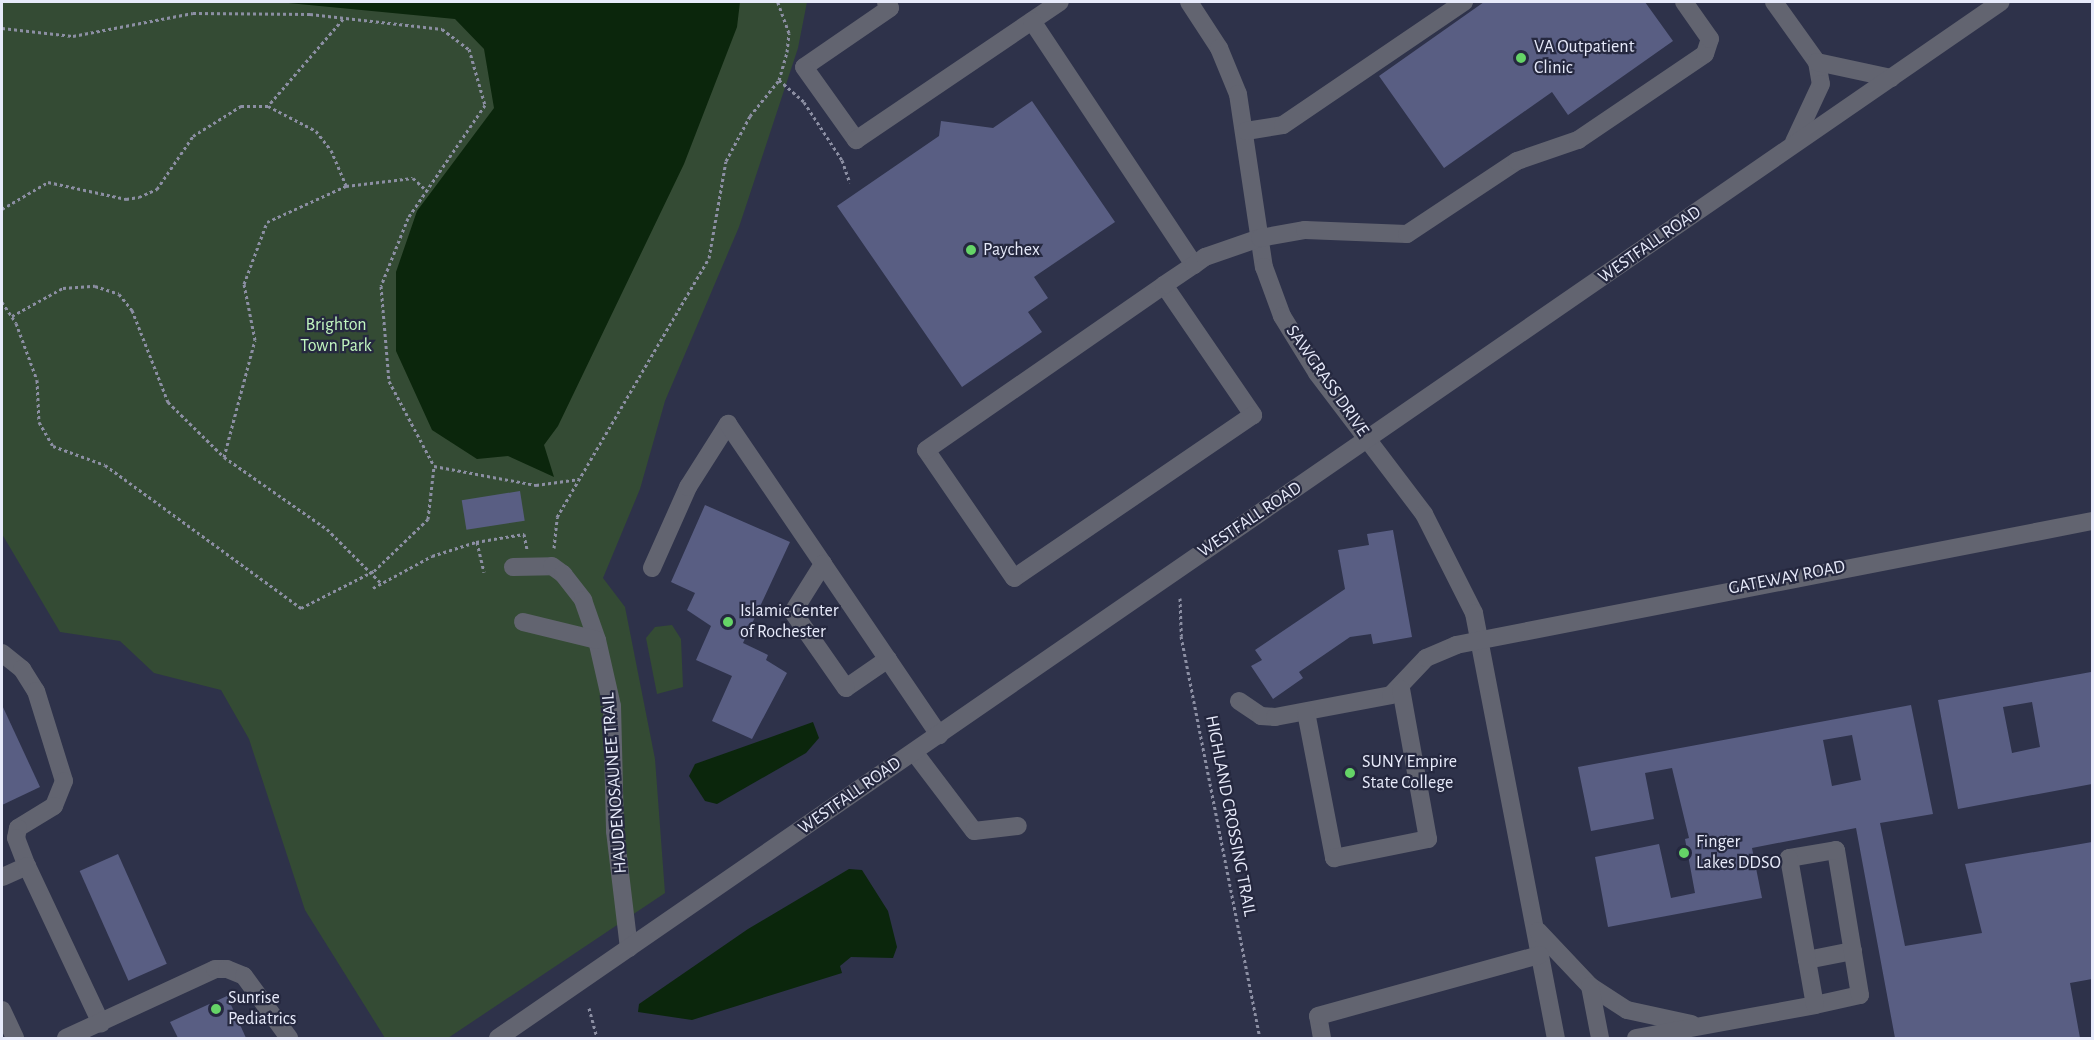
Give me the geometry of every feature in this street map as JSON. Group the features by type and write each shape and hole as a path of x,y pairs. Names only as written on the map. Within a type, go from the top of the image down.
{"street":[{"path":"886,2 890,8 804,67 856,140 1060,2"},
{"name":"SAWGRASS DRIVE","path":"1189,2 1233,78 1246,131 1260,238 1282,316 1456,569 1482,641 1556,1038"},
{"path":"1246,131 1283,125 1464,2"},
{"path":"1164,285 1253,415 1014,578 926,450 1164,285 1194,265 1260,238 1333,228 1407,234 1517,161 1578,140 1705,54 1710,39 1684,2"},
{"path":"1774,2 1817,62 1821,84 1813,109 1790,148"},
{"name":"WESTFALL ROAD","path":"498,1038 2001,2"},
{"path":"1032,21 1173,227 1194,265"},
{"path":"1817,62 1891,78"},
{"path":"652,568 688,488 728,424 939,735"},
{"name":"GATEWAY ROAD","path":"1482,641 2092,521"},
{"path":"823,564 793,612 846,688 888,659"},
{"path":"513,567 552,566"},
{"name":"HAUDENOSAUNEE TRAIL","path":"552,566 583,600 597,640 612,706 615,831 629,948"},
{"path":"523,622 597,640"},
{"path":"1239,701 1261,716 1306,712 1401,689 1426,658 1482,641"},
{"path":"2,653 22,669 36,691 64,780 54,806 18,828 16,838 101,1023"},
{"path":"1306,712 1334,858 1428,839 1401,689"},
{"path":"915,752 974,831 1018,826"},
{"path":"1636,1038 1815,1005 1860,995 1836,850 1790,858 1815,1005"},
{"path":"2,877 27,866"},
{"path":"1535,927 1590,986 1627,1010 1701,1026"},
{"path":"1808,960 1853,951"},
{"path":"1322,1038 1318,1016 1540,955"},
{"path":"66,1038 215,969 227,969 244,976 289,1038"},
{"path":"1590,986 1600,1038"},
{"path":"2,1010 15,1038"}],"path":[{"path":"552,566 556,517 709,258 726,161 750,116 779,80 789,33 778,2"},
{"path":"2,28 73,36 193,13 344,19 442,29 469,49 485,105 426,191 394,246 381,286 381,322 388,381 434,466 428,519 374,571 301,608 105,465 62,453 39,422 37,380 12,316 2,302"},
{"path":"268,106 344,19"},
{"path":"779,80 804,102 842,159 850,183"},
{"path":"2,209 48,182 126,200 158,189 193,136 241,106 268,106 316,131 331,150 346,186"},
{"path":"224,458 255,340 244,284 267,222 346,186 413,178 426,191"},
{"path":"12,316 63,288 95,286 119,294 132,310 168,402 224,458 327,529 374,571 381,583"},
{"path":"434,466 536,485 580,479"},
{"path":"373,588 432,556 477,542 524,534 528,553"},
{"path":"477,542 484,572"},
{"name":"HIGHLAND CROSSING TRAIL","path":"1180,598 1181,636 1260,1038"},
{"path":"589,1008 597,1038"}],"green space":[{"name":"Brighton Town Park","path":"2,2 807,2 798,48 739,227 665,401 640,489 603,578 625,607 655,759 665,893 448,1038 385,1038 305,910 249,739 221,690 154,673 120,641 60,632 2,534"},
{"path":"672,625 681,639 683,687 657,694 646,638 655,627"}],"shaded area":[{"path":"278,2 740,2 737,27 684,164 558,426 544,445 554,477 508,456 477,459 432,430 396,351 396,272 417,211 494,108 484,49 455,19"},
{"path":"813,722 819,738 806,753 717,804 705,801 689,776 695,764"},
{"path":"849,869 862,870 888,911 897,947 893,958 851,957 840,966 842,973 692,1020 638,1012 639,1004 748,929"}],"building":[{"path":"1484,2 1645,2 1673,41 1568,115 1552,92 1444,168 1379,76"},
{"name":"Paychex","path":"1032,101 1115,222 1034,277 1048,298 1028,312 1042,332 962,387 837,206 939,136 941,121 993,128"},
{"path":"520,491 525,521 466,530 462,500"},
{"name":"Islamic Center of Rochester","path":"705,505 790,542 743,643 768,655 766,660 787,673 752,739 712,721 732,676 696,660 711,626 687,610 695,593 671,582"},
{"path":"1393,530 1412,637 1373,644 1371,634 1350,637 1299,672 1303,678 1273,699 1251,666 1262,660 1255,650 1345,589 1338,550 1369,545 1367,534"},
{"path":"2091,672 2092,784 1958,809 1938,700","holes":["2032,702 2040,747 2012,753 2003,707"]},
{"path":"2,705 40,787 2,805"},
{"name":"Finger Lakes DDSO","path":"1911,705 1933,814 1880,823 1905,946 1982,933 1965,864 2092,842 2092,979 2070,983 2080,1038 1895,1038 1856,828 1752,848 1762,898 1608,927 1595,857 1659,844 1671,898 1695,893 1685,839 1689,838 1672,768 1645,773 1654,819 1591,831 1578,767","holes":["1852,735 1861,780 1832,786 1823,740"]},
{"path":"118,854 167,964 128,981 80,871"},
{"name":"Sunrise Pediatrics","path":"227,996 246,1038 178,1038 170,1022"}],"place":[{"name":"VA Outpatient Clinic","path":"1521,58"},
{"name":"Paychex","path":"971,250"},
{"name":"Islamic Center of Rochester","path":"728,622"},
{"name":"SUNY Empire State College","path":"1350,773"},
{"name":"Finger Lakes DDSO","path":"1684,853"},
{"name":"Sunrise Pediatrics","path":"216,1009"}]}
